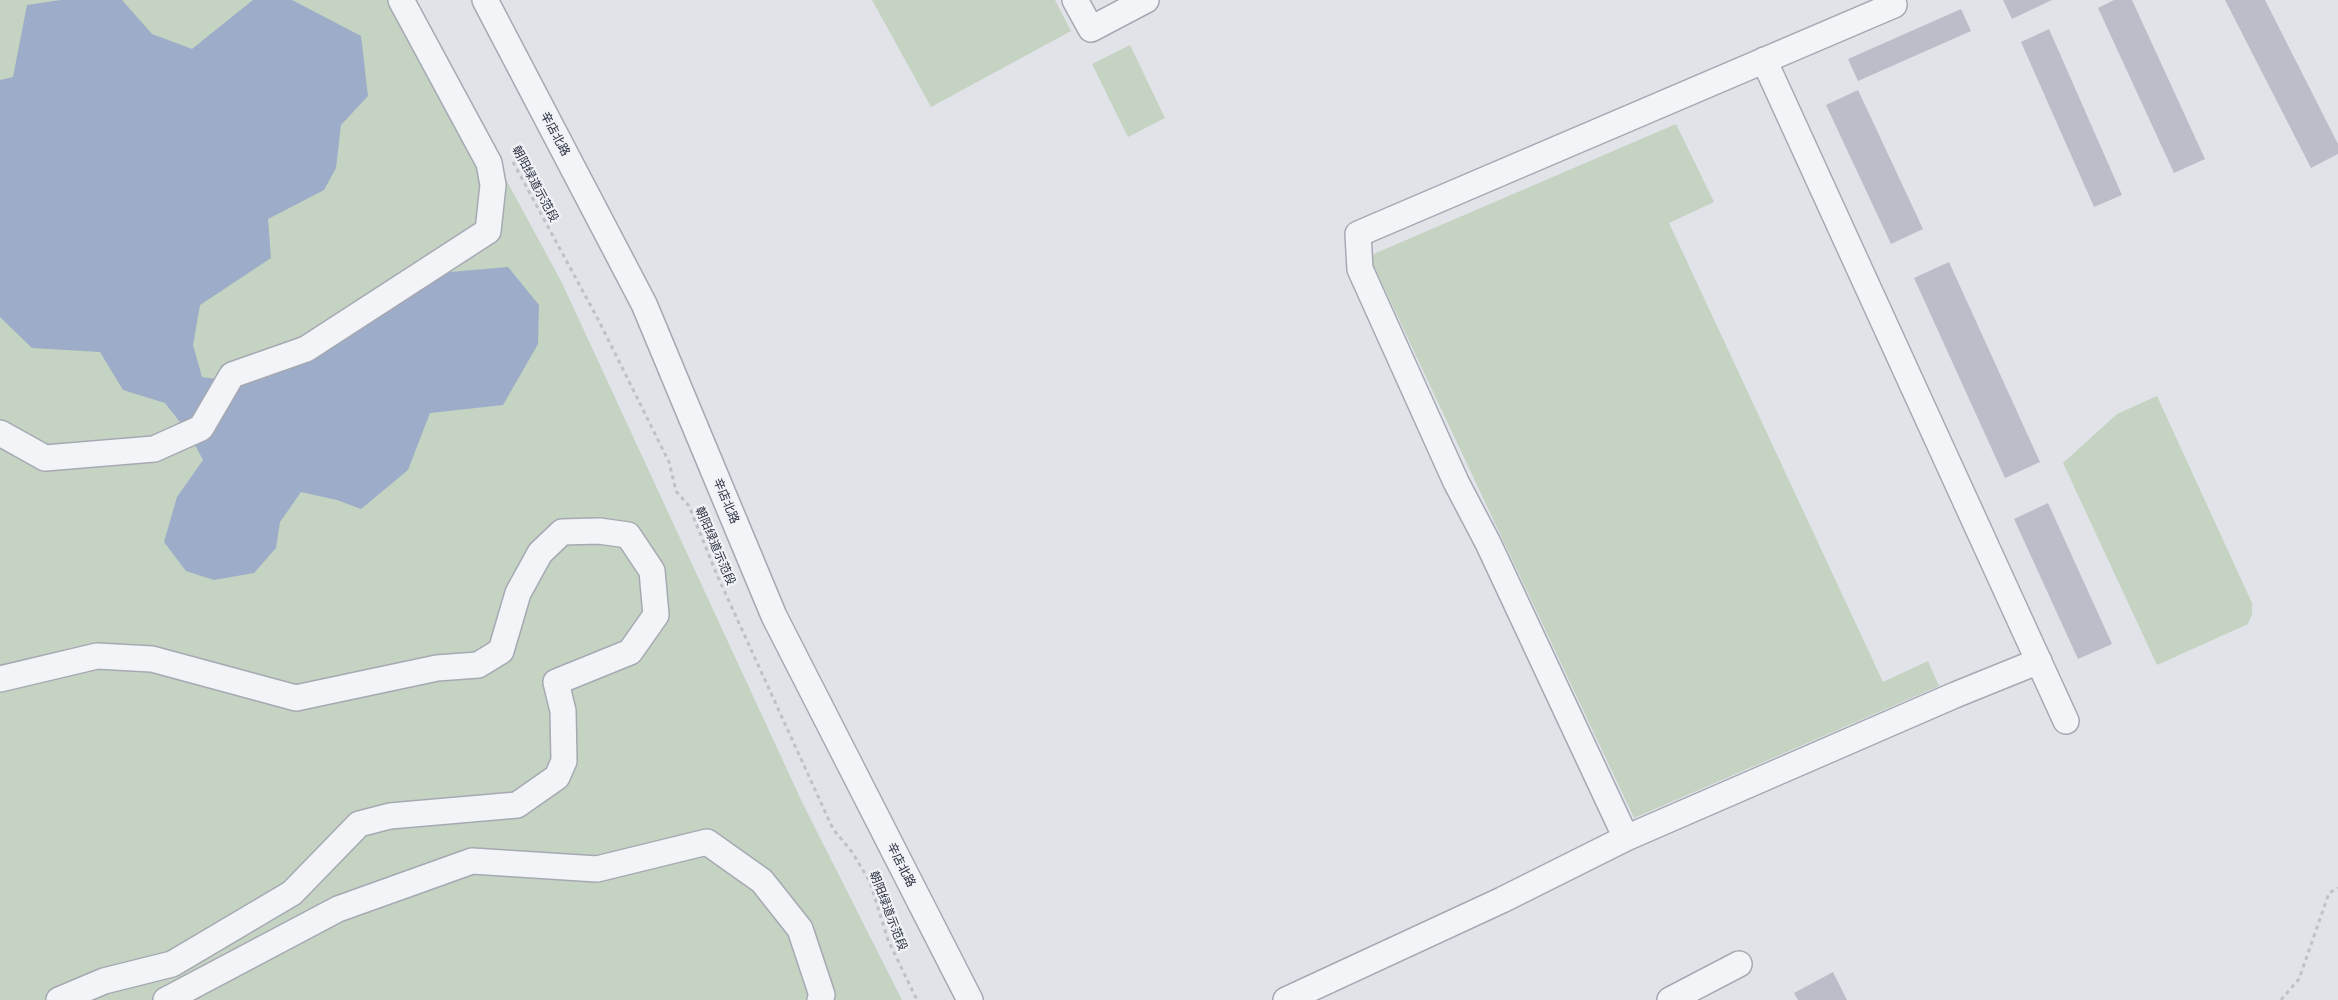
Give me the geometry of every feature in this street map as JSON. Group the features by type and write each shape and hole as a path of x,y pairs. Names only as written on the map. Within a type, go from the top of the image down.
{"street":[{"path":"0,433 45,458 154,449 201,428 232,375 306,349 488,231 493,185 490,163 401,0"},
{"name":"辛店北路","path":"485,0 644,304 774,616 970,1000"},
{"path":"1075,0 1091,29 1146,0"},
{"path":"1626,838 1488,543 1456,482 1360,269 1358,234 1894,5 1892,0"},
{"path":"1764,60 2066,722"},
{"path":"0,679 97,656 152,659 296,698 436,668 478,666 501,651 518,593 540,552 562,532 599,531 628,535 652,570 656,615 630,652 556,682 563,711 564,761 557,777 517,805 390,816 359,824 292,893 172,964 104,981 59,1000"},
{"path":"1286,1000 1502,900 1626,838 2038,661"},
{"path":"166,1000 338,909 472,861 597,869 707,842 762,881 800,929 822,995 820,1000"},
{"path":"1670,1000 1739,964"}],"path":[{"name":"朝阳绿道示范段","path":"510,157 600,324 669,462 676,491 689,506 717,575 834,829 852,852 870,882 888,940 917,1000"},
{"path":"2281,1000 2299,979 2330,893 2338,888"}],"green space":[{"path":"0,0 409,0 562,283 803,804 902,1000 0,1000"},
{"path":"872,0 1055,0 1071,31 931,107"},
{"path":"1130,45 1165,118 1128,137 1092,64"},
{"path":"1676,124 1714,202 1669,223 1883,682 1928,661 1939,686 1634,818 1369,256"},
{"path":"2157,396 2252,603 2252,614 2248,624 2157,665 2063,463 2117,414"}],"water":[{"path":"61,0 122,0 152,34 192,49 253,0 292,0 361,36 368,96 341,125 336,168 324,190 268,219 271,258 200,305 193,345 202,377 238,382 290,367 450,272 508,267 539,305 538,344 503,405 430,413 408,470 361,509 337,500 301,492 280,522 276,548 254,573 214,580 186,571 164,542 177,497 203,460 190,435 165,403 123,390 100,352 32,348 0,317 0,80 13,77 27,5"}],"building":[{"path":"2003,0 2052,0 2012,19"},
{"path":"2114,0 2132,0 2205,159 2174,173 2098,8"},
{"path":"2225,0 2265,0 2338,144 2338,154 2311,168"},
{"path":"1961,9 1971,31 1858,81 1848,59"},
{"path":"2049,29 2122,195 2094,207 2021,42"},
{"path":"1858,90 1923,229 1891,244 1826,105"},
{"path":"1949,262 2040,462 2005,478 1914,278"},
{"path":"2048,503 2112,644 2078,659 2014,519"},
{"path":"1833,972 1847,1000 1798,1000 1794,993"}]}
